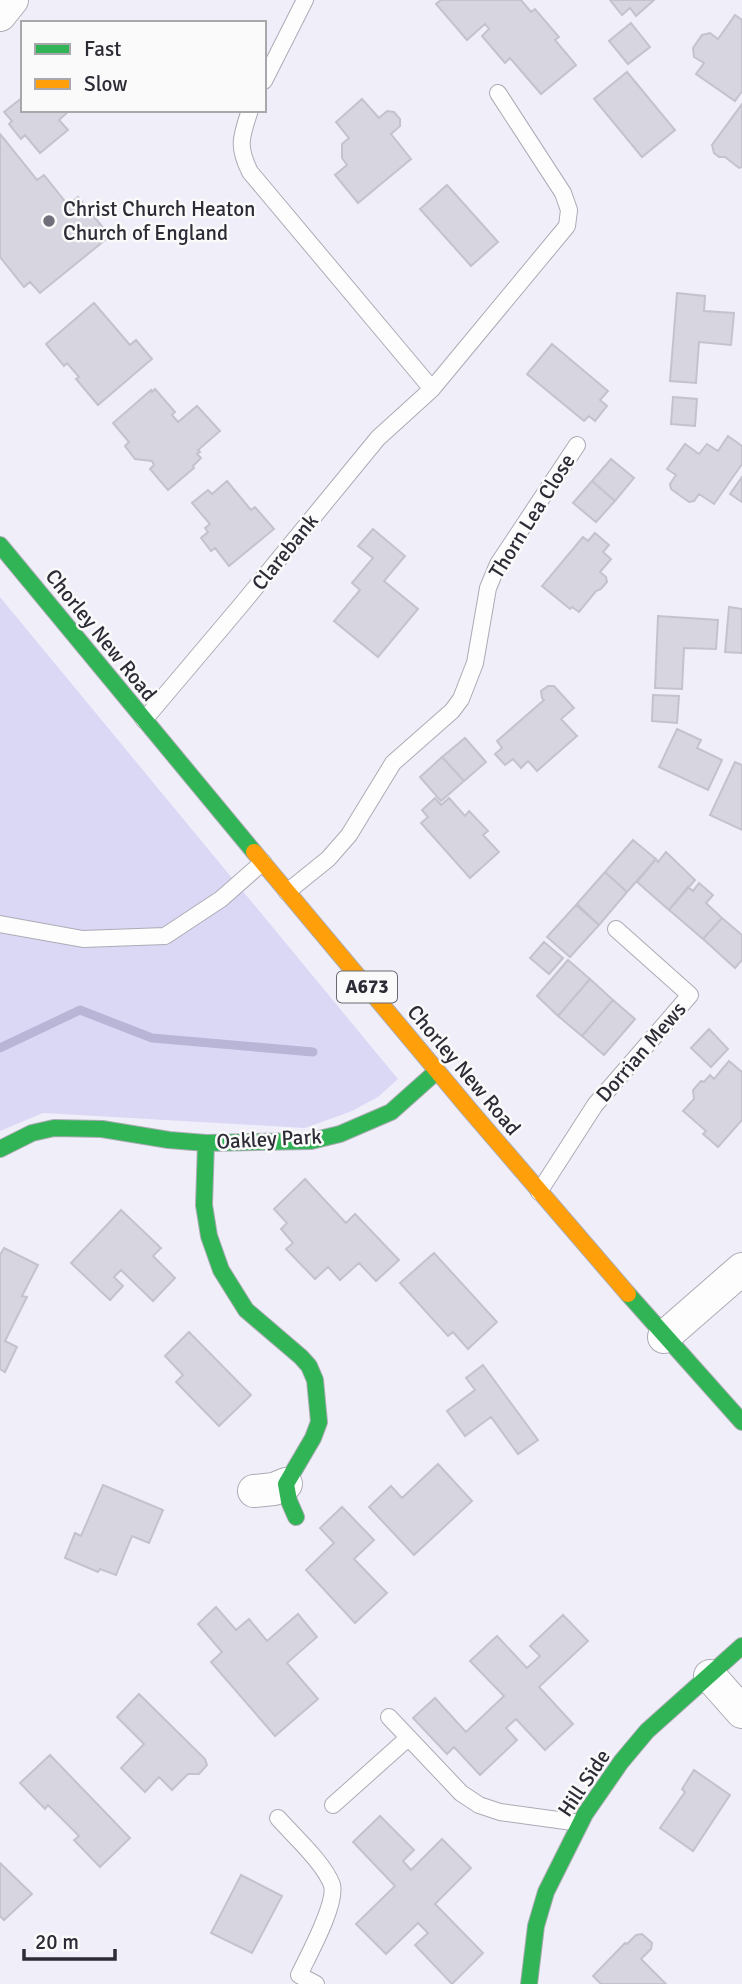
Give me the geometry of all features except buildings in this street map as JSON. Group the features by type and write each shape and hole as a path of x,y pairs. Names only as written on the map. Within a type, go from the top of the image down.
{"street":[{"path":"0,15 12,0"},
{"name":"Chorley New Road","path":"0,545 539,1192 742,1422"},
{"name":"Oakley Park","path":"0,1149 32,1133 54,1128 102,1129 206,1143 311,1141 340,1134 391,1112 437,1070"},
{"name":"Oakley Park","path":"206,1143 204,1205 209,1236 220,1270 246,1310 301,1357 309,1366 315,1380 319,1422 313,1438 286,1484"},
{"path":"664,1336 742,1269"},
{"path":"254,1491 274,1489 286,1484 296,1517"},
{"name":"Hill Side","path":"529,1984 536,1926 546,1892 580,1824 621,1762 647,1731 742,1646"},
{"path":"709,1676 742,1712"}],"lane":[{"path":"266,77 305,0"},
{"name":"Clarebank","path":"144,720 378,438 432,389 567,226 569,210 563,193 498,93"},
{"path":"249,112 242,135 242,156 250,172 432,389"},
{"name":"Thorn Lea Close","path":"287,892 327,859 349,835 393,763 452,711 461,699 475,663 488,588 498,564 577,445"},
{"path":"0,924 83,939 165,936 221,899 262,862"},
{"name":"Dorrian Mews","path":"539,1192 595,1105 690,996 616,929"},
{"path":"389,1717 461,1793 479,1805 500,1812 580,1824"},
{"path":"333,1805 408,1738"},
{"path":"278,1818 321,1866 332,1886 331,1905 299,1975 316,1984"}],"shaded area":[{"path":"0,597 398,1079 378,1097 352,1111 305,1128 43,1113 0,1131"}],"waterway":[{"path":"0,1048 80,1010 152,1038 313,1052"}],"traffic: fast":[{"path":"0,545 254,852"},
{"path":"0,1149 32,1133 54,1128 102,1129 206,1143 311,1141 340,1134 391,1112 437,1071"},
{"path":"206,1143 204,1205 209,1236 221,1270 246,1310 301,1357 309,1366 315,1380 319,1422 313,1438 286,1484 296,1517"},
{"path":"628,1294 742,1422"},
{"path":"529,1984 536,1926 546,1892 585,1814 621,1762 647,1731 742,1646"}],"traffic: slow":[{"path":"254,852 628,1294"}],"place":[{"name":"Christ Church Heaton Church of England","path":"49,221"}]}
